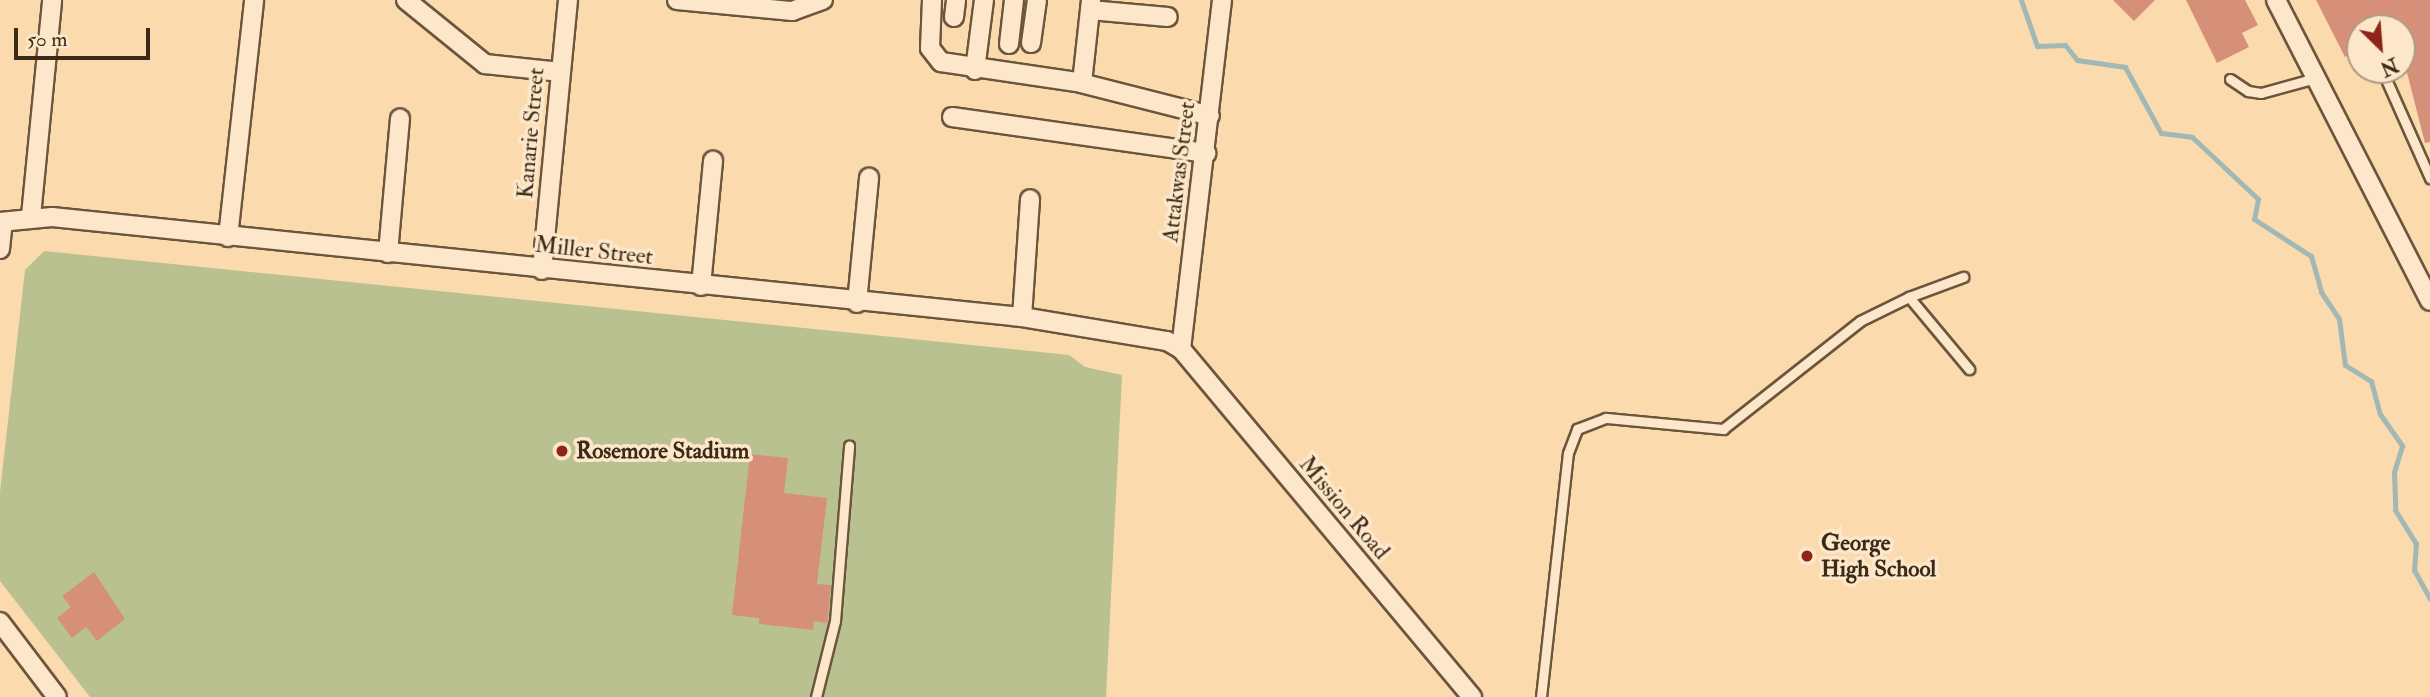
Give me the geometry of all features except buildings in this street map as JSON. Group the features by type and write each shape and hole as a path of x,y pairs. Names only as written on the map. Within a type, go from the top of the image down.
{"street":[{"path":"31,216 52,0"},
{"path":"228,237 254,0"},
{"path":"406,0 485,64 561,72"},
{"name":"Kanarie Street","path":"542,270 568,0"},
{"path":"677,0 792,11 823,0"},
{"path":"932,0 928,36 934,57 951,66 1082,83 1210,116"},
{"path":"975,69 984,0"},
{"path":"1009,44 1014,0"},
{"path":"1031,43 1037,0"},
{"name":"Attakwas Street","path":"1181,349 1222,0"},
{"path":"2276,0 2428,291"},
{"path":"1082,83 1091,5 1135,7 1168,16"},
{"path":"951,117 1206,153"},
{"path":"388,253 400,119"},
{"path":"701,286 713,161"},
{"path":"857,303 869,178"},
{"path":"1022,317 1030,199"},
{"name":"Miller Street","path":"1,222 31,216 857,303 1022,317 1156,337 1181,349"},
{"path":"0,249 1,222"},
{"name":"Mission Road","path":"1181,349 1472,697"},
{"path":"2,629 57,697"}],"lane":[{"path":"2230,79 2248,91 2261,93 2316,78"},
{"path":"2388,84 2430,178"},
{"path":"1541,697 1568,453 1577,429 1606,418 1723,429 1860,321 1909,297 1963,277"},
{"path":"1909,297 1969,369"},
{"path":"816,697 835,621 849,446"}],"green space":[{"name":"Rosemore Stadium","path":"44,251 1069,355 1085,367 1122,375 1106,697 90,697 0,581 0,492 25,270"}],"waterway":[{"path":"2021,0 2037,46 2065,45 2077,60 2125,67 2161,133 2192,137 2258,199 2254,219 2311,256 2321,292 2339,319 2345,365 2371,381 2380,414 2402,446 2394,472 2395,510 2416,543 2414,570 2430,599"}],"place":[{"name":"Rosemore Stadium","path":"562,451"},
{"name":"George High School","path":"1807,556"}]}
